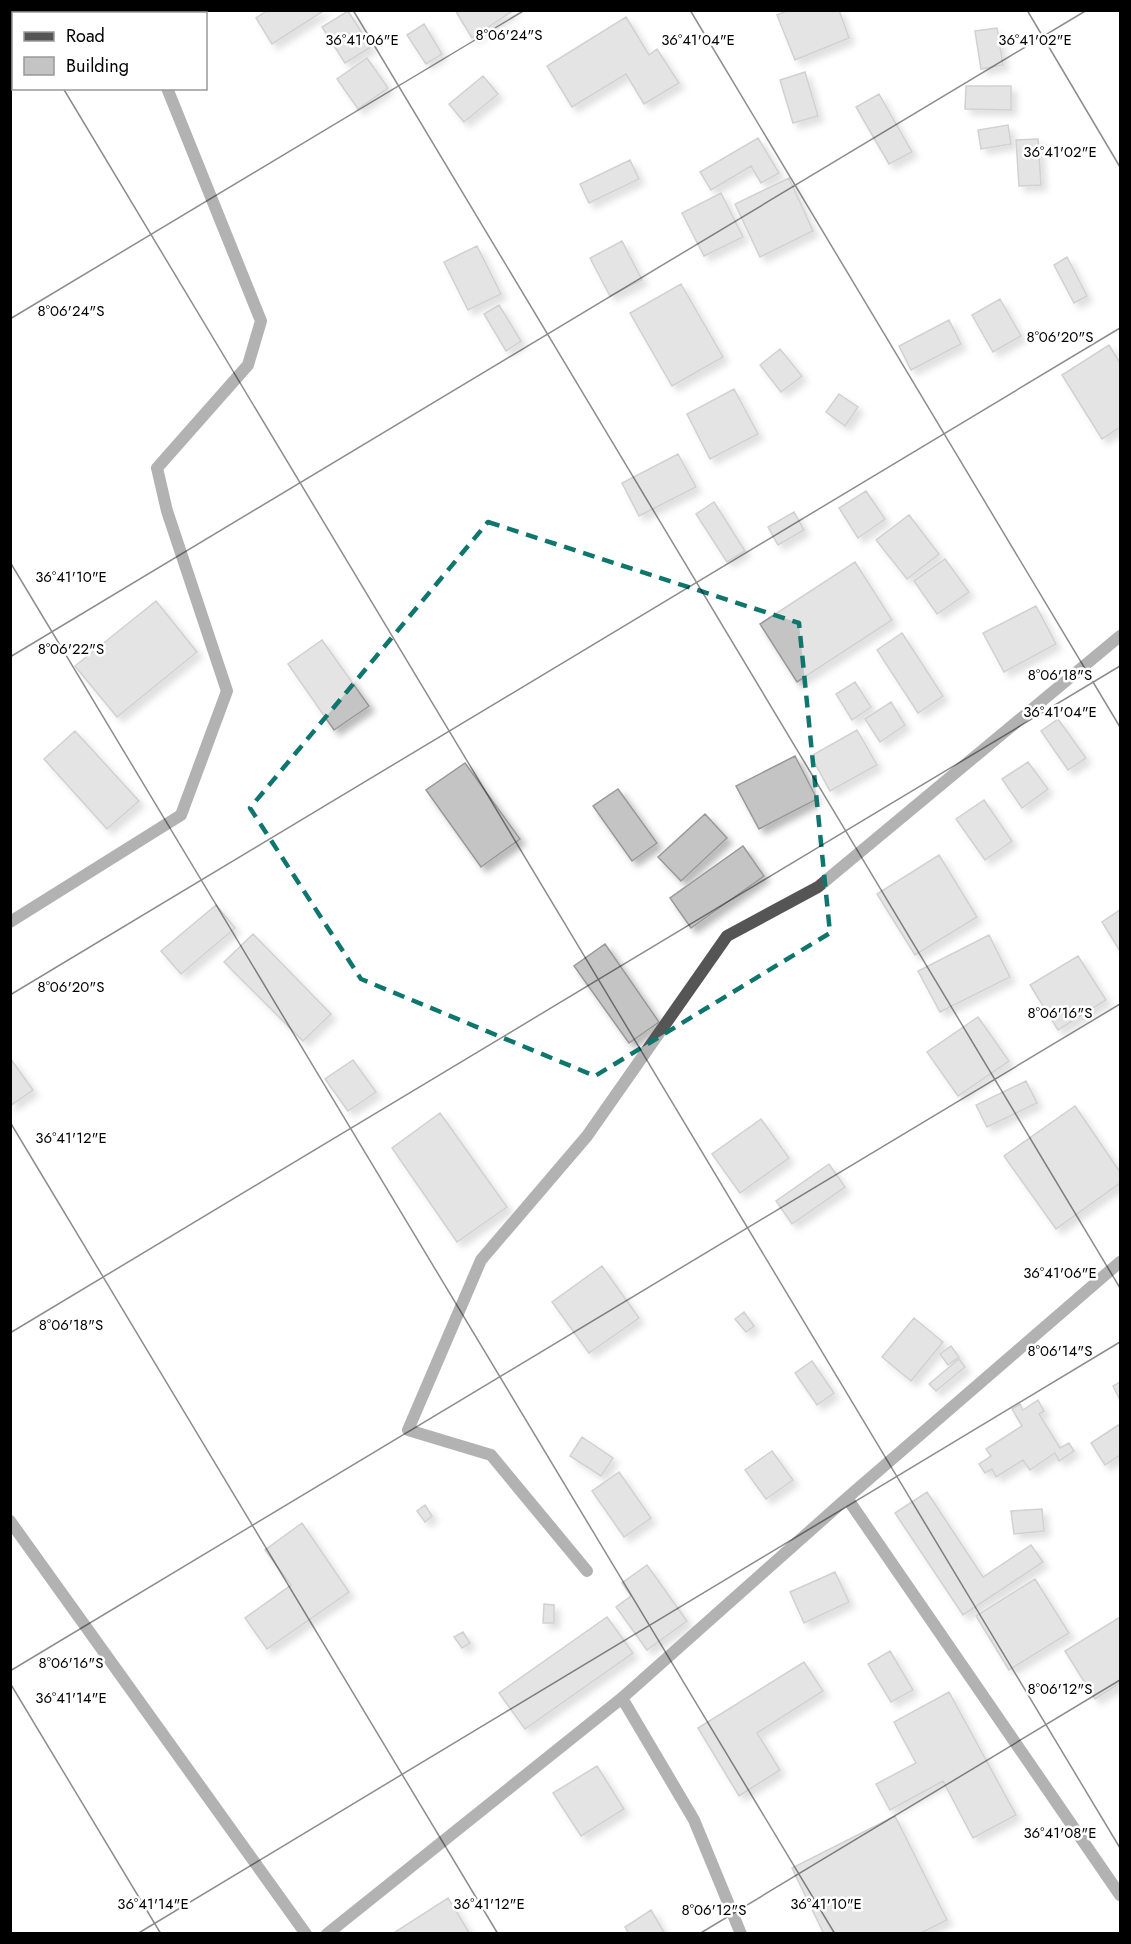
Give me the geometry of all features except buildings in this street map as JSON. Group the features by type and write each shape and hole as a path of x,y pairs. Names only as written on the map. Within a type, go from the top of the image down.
{"street":[{"path":"10,922 181,815 227,692 166,512 157,468 248,365 261,321 168,90"},
{"path":"587,1571 491,1455 408,1430 482,1260 587,1136 727,936 818,887 1120,636"},
{"path":"327,1934 622,1698 847,1498 1120,1262"},
{"path":"847,1498 1120,1895"},
{"path":"10,1521 306,1934"},
{"path":"622,1698 694,1820 741,1934"}],"highlighted area":[{"path":"488,522 799,623 830,933 595,1076 361,979 250,808"}]}
